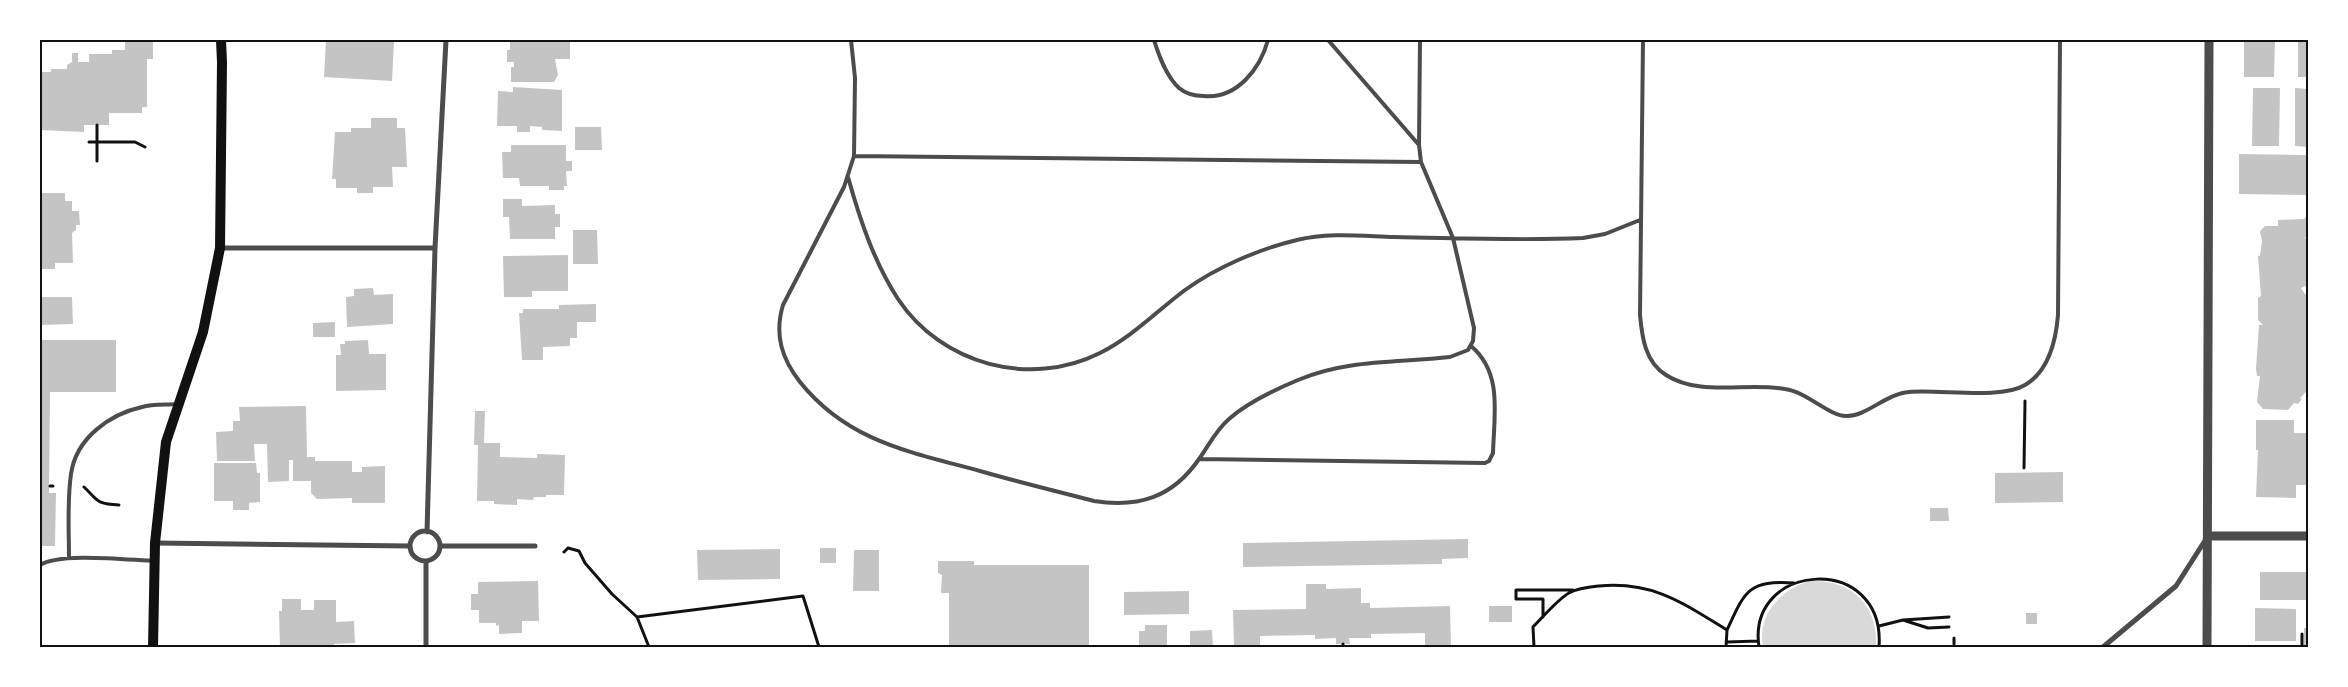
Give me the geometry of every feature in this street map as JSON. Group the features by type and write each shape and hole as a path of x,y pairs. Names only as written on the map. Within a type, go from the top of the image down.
{"main road":[{"path":"153,647 155,543 166,442 203,332 220,248 221,40"}],"street":[{"path":"426,532 434,248 446,40"},
{"path":"2207,647 2209,40"},
{"path":"220,248 434,248"},
{"path":"426,532 438,538 440,546 437,557 426,561 414,557 410,546 415,535 426,532"},
{"path":"2208,536 2308,536"},
{"path":"2103,647 2176,586 2208,536"},
{"path":"155,543 410,546"},
{"path":"440,546 535,546"},
{"path":"426,561 426,647"}],"lane":[{"path":"851,40 855,78 854,156 848,177 788,293 778,326 781,347 789,368 808,392 828,412 853,429 907,451 1107,503 1136,503 1155,497 1176,485 1200,459 1228,420 1259,399 1297,380 1350,365 1450,357 1464,353 1471,346 1474,336 1472,314 1453,238 1421,162 1419,145 1420,40"},
{"path":"1154,40 1162,60 1178,87 1194,96 1207,97 1223,95 1241,85 1256,67 1268,40"},
{"path":"1328,40 1419,145"},
{"path":"1643,40 1640,315 1643,342 1648,355 1660,372 1684,384 1785,389 1809,397 1844,416 1856,416 1886,398 1901,393 1994,392 2025,385 2046,362 2052,352 2057,330 2060,40"},
{"path":"854,156 1421,162"},
{"path":"848,177 871,248 890,285 912,315 944,345 988,364 1021,370 1061,368 1102,352 1121,341 1199,281 1235,263 1277,246 1302,239 1324,236 1583,238 1605,234 1640,220"},
{"path":"1200,459 1485,463 1489,461 1494,453 1494,387 1486,362 1471,346"},
{"path":"70,558 71,471 77,454 91,434 118,414 143,406 179,404"},
{"path":"40,565 46,561 70,558 155,561"}],"path":[{"path":"97,125 97,161"},
{"path":"90,142 135,142 145,147"},
{"path":"2024,468 2025,385"},
{"path":"78,486 85,487 92,498 99,502 118,505"},
{"path":"564,552 568,548 579,551 585,562 612,594 637,617 649,647"},
{"path":"1759,647 1760,627 1767,607 1782,590 1808,578 1823,578 1837,580 1851,586 1872,607 1878,626 1879,647"},
{"path":"1726,647 1728,642 1727,630 1739,603 1756,586 1770,582 1794,583"},
{"path":"1543,617 1543,599 1516,599 1516,590 1576,590 1614,585 1642,587 1664,594 1727,630"},
{"path":"1534,647 1533,627 1568,593 1576,590"},
{"path":"637,617 803,596 819,647"},
{"path":"1878,626 1902,620 1949,617"},
{"path":"1902,620 1928,628 1949,627"},
{"path":"2302,634 2302,647"},
{"path":"1954,638 1954,644"},
{"path":"1728,642 1758,641"}],"shaded area":[{"path":"1809,581 1824,581 1837,584 1859,597 1867,607 1872,618 1876,647 1763,647 1762,635 1764,624 1767,614 1773,605 1798,585"}],"building":[{"path":"125,40 153,40 153,59 147,59 147,107 142,107 142,113 109,113 109,125 84,125 84,132 40,130 40,72 51,72 51,69 67,69 67,65 72,62 72,53 78,53 78,62 89,62 89,54 112,54 112,50 125,50"},
{"path":"326,40 394,41 392,81 324,77"},
{"path":"510,40 570,40 570,59 555,59 558,75 554,82 511,82 511,67 514,67 514,62 507,62 507,50 510,50"},
{"path":"2244,40 2275,40 2274,77 2244,77"},
{"path":"2298,40 2308,40 2308,77 2298,77"},
{"path":"513,87 562,90 562,131 542,130 542,127 530,126 530,132 517,132 517,126 497,126 498,91 513,92"},
{"path":"2253,88 2280,88 2279,146 2252,146"},
{"path":"2295,88 2308,89 2308,147 2295,146"},
{"path":"371,118 397,118 397,128 405,128 407,167 392,167 393,187 373,187 373,193 357,193 357,188 336,188 336,179 332,179 335,132 351,132 351,128 371,128"},
{"path":"575,127 601,127 602,150 575,150"},
{"path":"511,145 566,145 566,161 572,161 572,171 566,171 567,186 564,186 564,190 549,190 549,186 520,186 519,178 503,178 502,152 511,152"},
{"path":"2239,154 2308,155 2308,195 2239,194"},
{"path":"40,193 65,193 65,201 72,201 72,211 79,211 80,225 76,225 76,230 72,233 73,263 55,263 55,269 40,269"},
{"path":"503,199 522,199 522,206 555,205 555,214 560,214 560,227 555,227 555,239 510,239 509,217 503,217"},
{"path":"2308,215 2308,234 2305,238 2308,240 2308,285 2301,288 2305,294 2308,294 2308,390 2300,398 2302,399 2298,404 2294,403 2288,410 2263,409 2257,402 2260,376 2257,376 2256,369 2259,325 2263,325 2258,320 2258,298 2261,296 2258,256 2260,256 2262,241 2260,231 2265,226 2278,226 2278,220 2304,219"},
{"path":"573,230 597,230 598,264 573,264"},
{"path":"568,255 568,291 532,291 532,297 504,297 503,256"},
{"path":"373,288 374,295 393,294 393,324 347,327 346,297 354,296 354,289"},
{"path":"40,297 72,297 73,324 40,325"},
{"path":"596,304 596,322 577,322 577,338 570,338 570,346 543,347 543,360 522,360 519,313 523,313 523,309 559,309 559,305"},
{"path":"335,322 335,337 313,337 313,323"},
{"path":"40,340 116,340 116,392 50,392 49,493 56,493 55,546 40,546"},
{"path":"368,340 369,354 386,354 386,390 336,391 336,355 341,355 340,344 345,344 345,341"},
{"path":"306,406 307,457 315,457 315,461 352,461 352,472 362,472 362,467 385,466 385,503 352,503 352,498 317,499 311,493 311,481 293,481 293,460 289,460 289,481 268,482 267,444 254,444 255,461 217,461 216,432 233,431 233,421 240,421 239,407"},
{"path":"475,411 485,411 484,443 500,443 500,457 537,458 537,454 565,455 564,495 546,495 546,497 534,497 533,500 517,499 517,505 494,504 494,501 477,501 478,445 474,445"},
{"path":"2256,420 2294,420 2294,433 2308,433 2308,485 2296,485 2296,498 2256,497 2258,450 2256,450"},
{"path":"214,463 256,463 257,473 260,473 260,502 249,503 249,510 233,510 233,501 214,501"},
{"path":"2063,472 2063,502 1995,503 1995,473"},
{"path":"1930,508 1948,508 1949,521 1930,521"},
{"path":"1468,539 1468,558 1442,559 1442,564 1243,567 1243,543"},
{"path":"820,548 836,548 836,563 820,563"},
{"path":"780,549 780,579 698,580 697,550"},
{"path":"854,550 879,550 879,591 853,591"},
{"path":"938,561 974,561 974,565 1089,565 1089,647 949,647 949,593 941,593 942,575 938,573"},
{"path":"2260,572 2308,572 2308,600 2260,600"},
{"path":"538,581 539,621 522,621 522,633 499,634 499,625 496,626 496,623 479,623 479,610 471,610 471,594 478,594 478,582"},
{"path":"1306,584 1326,584 1326,589 1361,588 1361,603 1370,603 1370,608 1450,606 1451,647 1425,647 1425,633 1371,634 1371,638 1349,638 1350,644 1336,644 1336,638 1315,639 1315,635 1260,636 1260,647 1234,647 1233,610 1306,609"},
{"path":"1189,591 1189,614 1124,615 1124,592"},
{"path":"282,599 301,599 301,610 314,610 314,600 336,600 336,622 354,621 355,643 334,644 334,647 280,647 279,611 282,611"},
{"path":"1489,606 1512,606 1512,622 1489,622"},
{"path":"2255,608 2296,609 2296,641 2255,641"},
{"path":"2026,613 2037,613 2037,624 2026,624"},
{"path":"1145,625 1167,625 1167,647 1139,647 1139,631 1145,631"},
{"path":"2304,628 2308,628 2308,647 2304,647"},
{"path":"1212,630 1213,647 1190,647 1190,631"}]}
